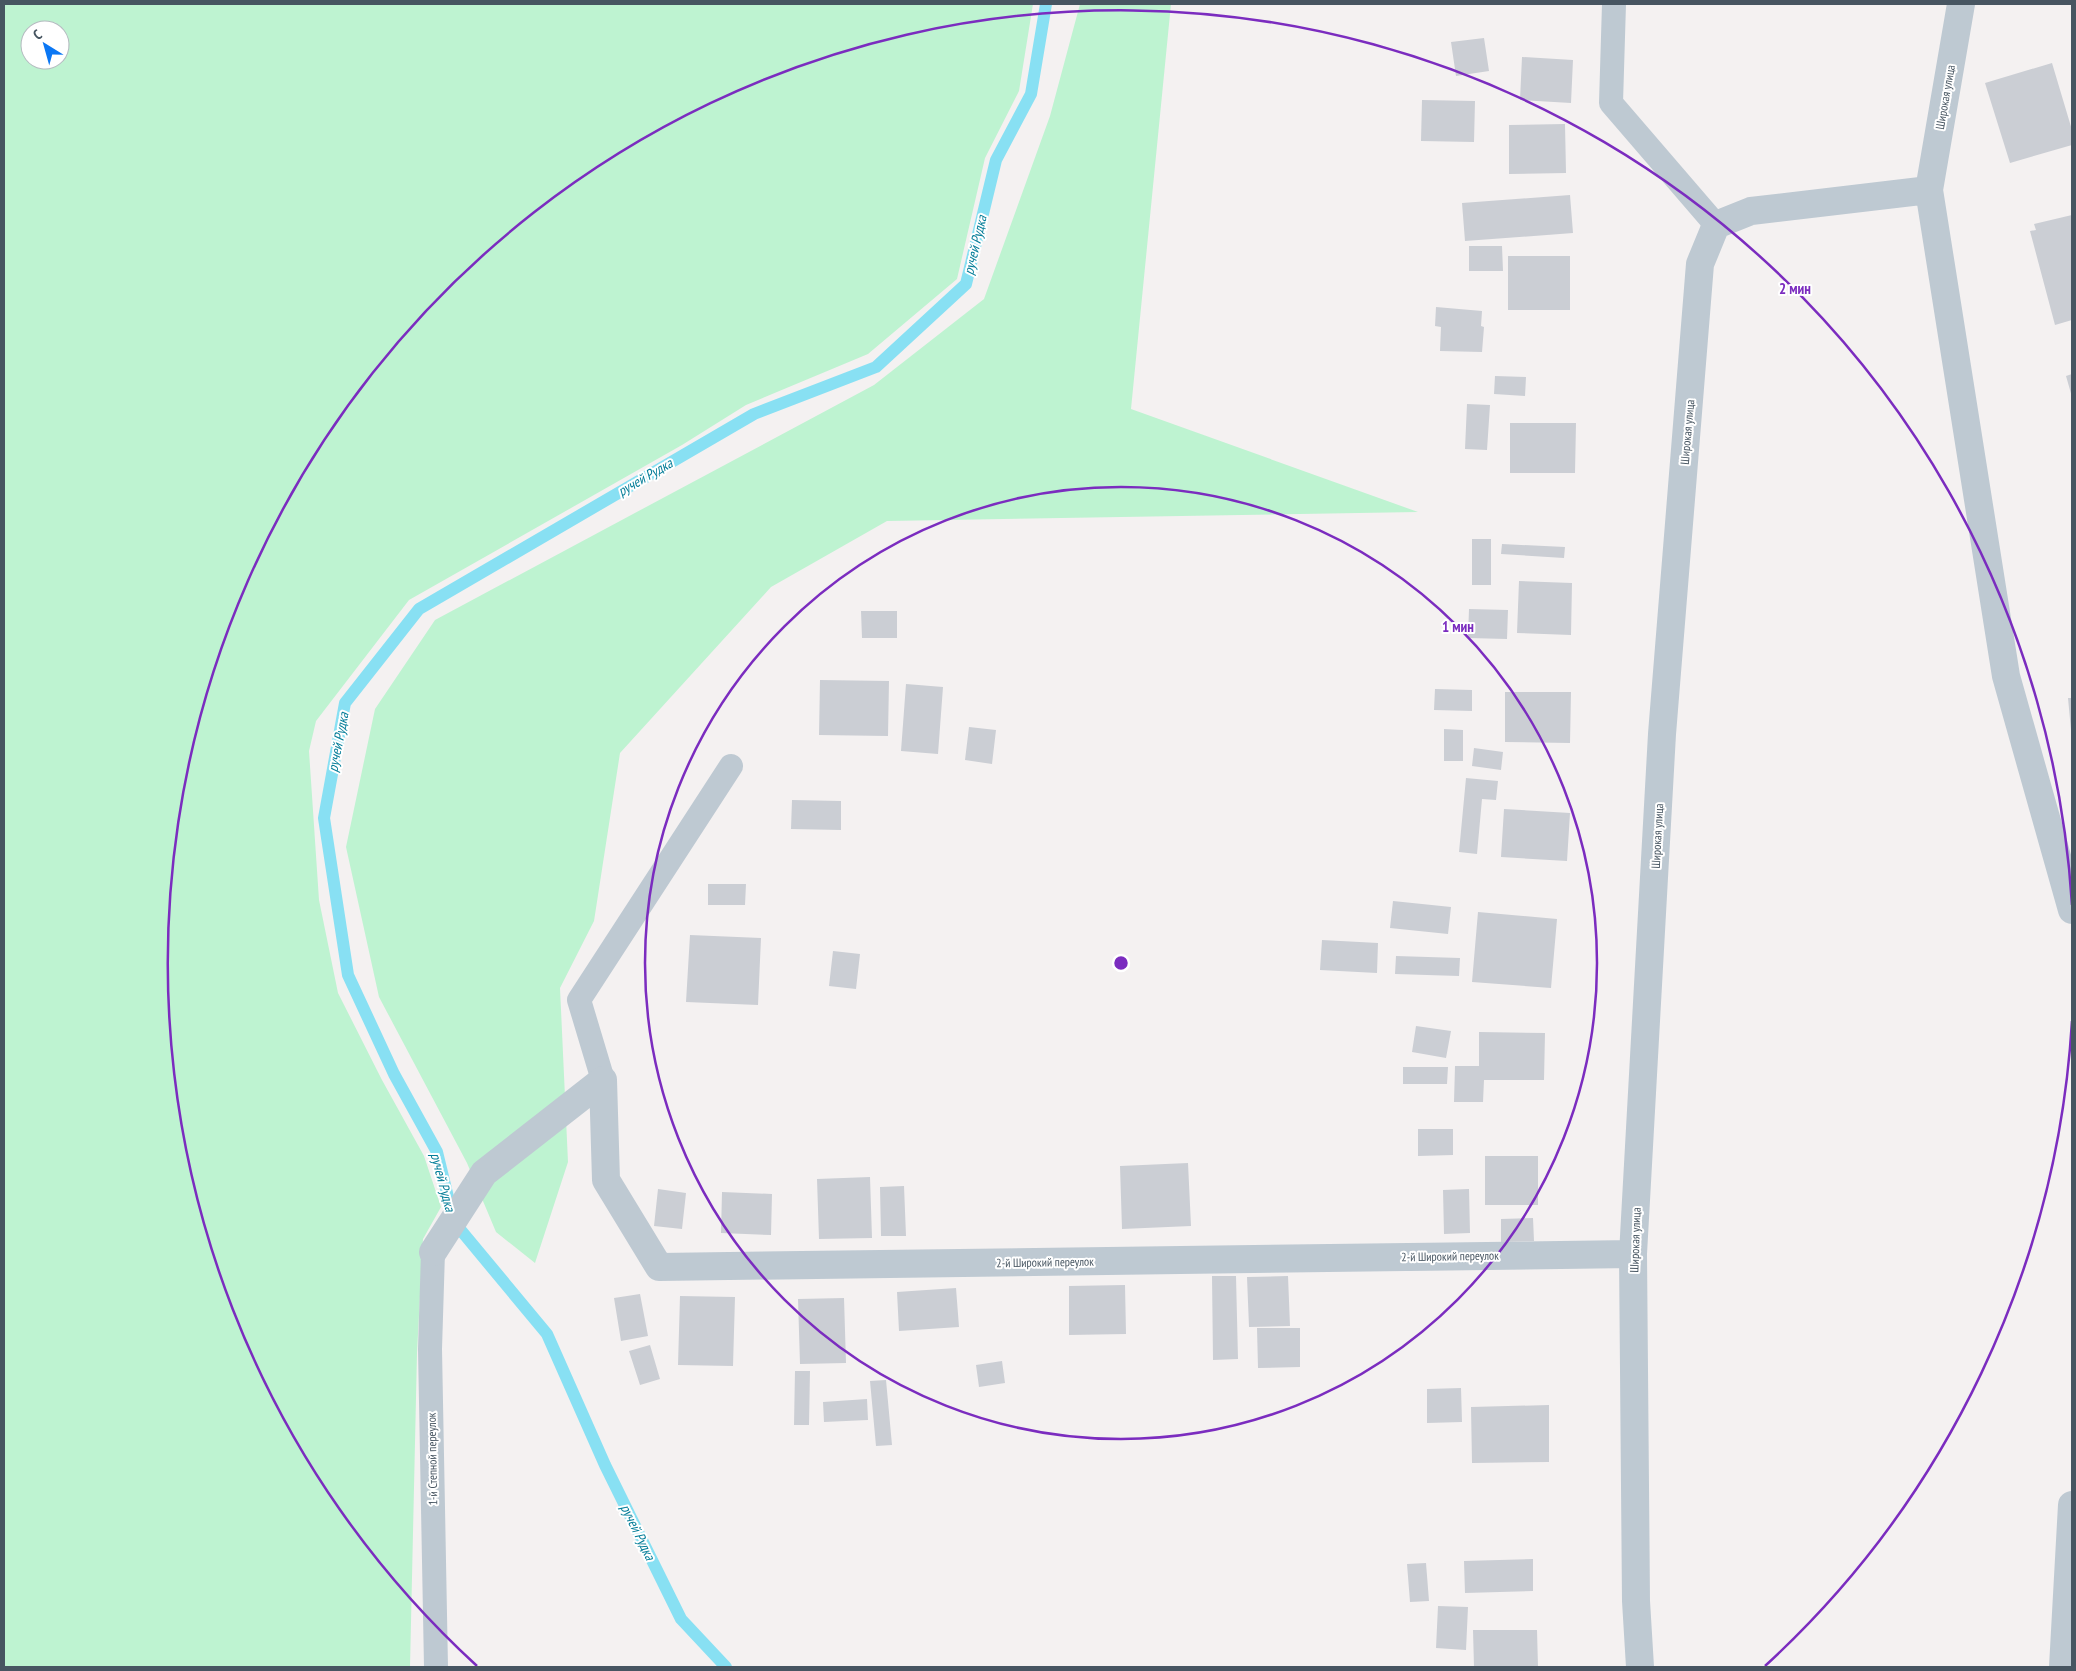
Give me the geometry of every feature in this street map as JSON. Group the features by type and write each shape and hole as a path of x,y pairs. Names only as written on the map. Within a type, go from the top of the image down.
{"street":[{"name":"Широкая улица","path":"1961,4 1929,190 2006,676 2072,910"},
{"path":"1716,225 1751,211 1929,190"},
{"name":"Широкая улица","path":"1640,1667 1636,1601 1634,1254 1665,705 1700,264 1716,225"},
{"path":"433,1252 484,1173 603,1080"},
{"name":"2-й Широкий переулок","path":"603,1080 606,1180 659,1267 1634,1254"},
{"path":"2063,1667 2072,1505"}],"lane":[{"path":"1614,4 1611,103 1716,225"},
{"path":"603,1080 579,1000 731,766"},
{"name":"1-й Степной переулок","path":"433,1252 430,1349 436,1667"}],"green space":[{"path":"4,4 1033,4 1019,91 985,158 957,279 868,354 746,405 682,445 409,600 316,721 309,751 319,900 338,993 382,1080 424,1156 441,1207 423,1239 417,1353 410,1667 4,1667"},
{"path":"1080,4 1171,4 1131,409 1418,512 887,521 771,587 620,753 594,921 560,988 568,1162 535,1263 496,1232 467,1163 379,997 346,847 375,709 435,620 874,385 984,299 1050,116"}],"building":[{"path":"1484,38 1489,71 1456,76 1451,42"},
{"path":"1522,57 1573,60 1571,103 1520,100"},
{"path":"2052,63 2072,130 2072,145 2010,163 1985,83"},
{"path":"1422,100 1475,101 1474,142 1421,141"},
{"path":"1565,124 1566,173 1509,174 1509,125"},
{"path":"1570,195 1573,233 1465,241 1462,203"},
{"path":"2072,215 2072,320 2055,325 2030,231 2036,230 2034,224"},
{"path":"1469,246 1502,246 1503,271 1469,271"},
{"path":"1508,256 1570,256 1570,310 1508,310"},
{"path":"1436,307 1482,311 1481,326 1484,327 1482,352 1440,351 1441,327 1435,326"},
{"path":"2072,374 2072,397 2066,376"},
{"path":"1495,376 1526,377 1525,396 1494,394"},
{"path":"1467,404 1490,405 1487,450 1465,449"},
{"path":"1510,423 1576,423 1575,473 1510,473"},
{"path":"1472,539 1491,539 1491,585 1472,585"},
{"path":"1502,544 1565,547 1564,558 1501,554"},
{"path":"1519,581 1572,583 1571,635 1517,633"},
{"path":"1469,609 1508,610 1507,639 1468,638"},
{"path":"861,611 897,611 897,638 862,638"},
{"path":"820,680 889,681 888,736 819,735"},
{"path":"906,684 943,687 938,754 901,751"},
{"path":"1435,689 1472,690 1472,711 1434,710"},
{"path":"1505,692 1571,692 1570,743 1505,742"},
{"path":"2068,698 2072,698 2072,730 2071,730"},
{"path":"969,727 996,730 992,764 965,760"},
{"path":"1444,729 1463,730 1463,761 1444,761"},
{"path":"1474,748 1503,752 1501,770 1472,766"},
{"path":"1466,778 1498,781 1496,800 1482,799 1477,854 1459,852"},
{"path":"792,800 841,801 841,830 791,829"},
{"path":"1504,809 1570,813 1567,861 1501,857"},
{"path":"708,884 746,884 745,905 708,905"},
{"path":"1393,901 1451,907 1448,934 1390,928"},
{"path":"1478,912 1557,919 1551,988 1472,982"},
{"path":"690,935 761,938 758,1005 686,1002"},
{"path":"1322,940 1378,943 1377,973 1320,970"},
{"path":"833,951 860,954 856,989 829,986"},
{"path":"1396,956 1460,958 1459,976 1395,974"},
{"path":"1416,1026 1451,1031 1446,1058 1412,1052"},
{"path":"1479,1032 1545,1033 1544,1080 1484,1080 1483,1102 1454,1102 1455,1066 1479,1066"},
{"path":"1403,1067 1448,1067 1447,1084 1403,1084"},
{"path":"1418,1129 1453,1129 1453,1155 1418,1156"},
{"path":"1485,1156 1538,1156 1538,1205 1485,1205"},
{"path":"1188,1163 1191,1226 1122,1229 1120,1166"},
{"path":"870,1177 872,1238 819,1239 817,1179"},
{"path":"904,1186 906,1236 881,1236 880,1187"},
{"path":"658,1189 686,1193 682,1229 654,1226"},
{"path":"1469,1189 1470,1233 1444,1234 1443,1190"},
{"path":"722,1192 772,1194 771,1235 721,1233"},
{"path":"1533,1218 1534,1241 1501,1242 1501,1219"},
{"path":"1212,1276 1236,1276 1238,1359 1213,1360"},
{"path":"1288,1276 1290,1326 1249,1327 1247,1277"},
{"path":"1125,1285 1126,1334 1069,1335 1069,1286"},
{"path":"956,1288 959,1327 899,1331 897,1292"},
{"path":"640,1294 648,1336 621,1341 614,1298"},
{"path":"680,1296 735,1297 733,1366 678,1365"},
{"path":"844,1298 846,1363 800,1364 798,1299"},
{"path":"1257,1328 1300,1328 1300,1367 1258,1368"},
{"path":"650,1345 660,1379 640,1385 629,1351"},
{"path":"1002,1361 1005,1383 979,1387 976,1365"},
{"path":"795,1371 810,1371 809,1425 794,1425"},
{"path":"886,1380 892,1445 876,1446 870,1381"},
{"path":"1461,1388 1462,1422 1427,1423 1427,1389"},
{"path":"867,1399 868,1420 824,1422 823,1402"},
{"path":"1549,1405 1549,1462 1472,1463 1471,1407"},
{"path":"1533,1559 1533,1591 1465,1593 1464,1561"},
{"path":"1426,1563 1429,1601 1410,1602 1407,1564"},
{"path":"1438,1606 1468,1607 1466,1650 1436,1648"},
{"path":"1473,1630 1537,1630 1538,1667 1474,1667"}],"waterway":[{"name":"ручей Рудка","path":"726,1667 681,1619 605,1465 547,1334 454,1222 437,1152 394,1074 348,975 324,818 345,703 419,609 754,414 876,367 966,284 996,160 1031,94 1046,4"}]}
